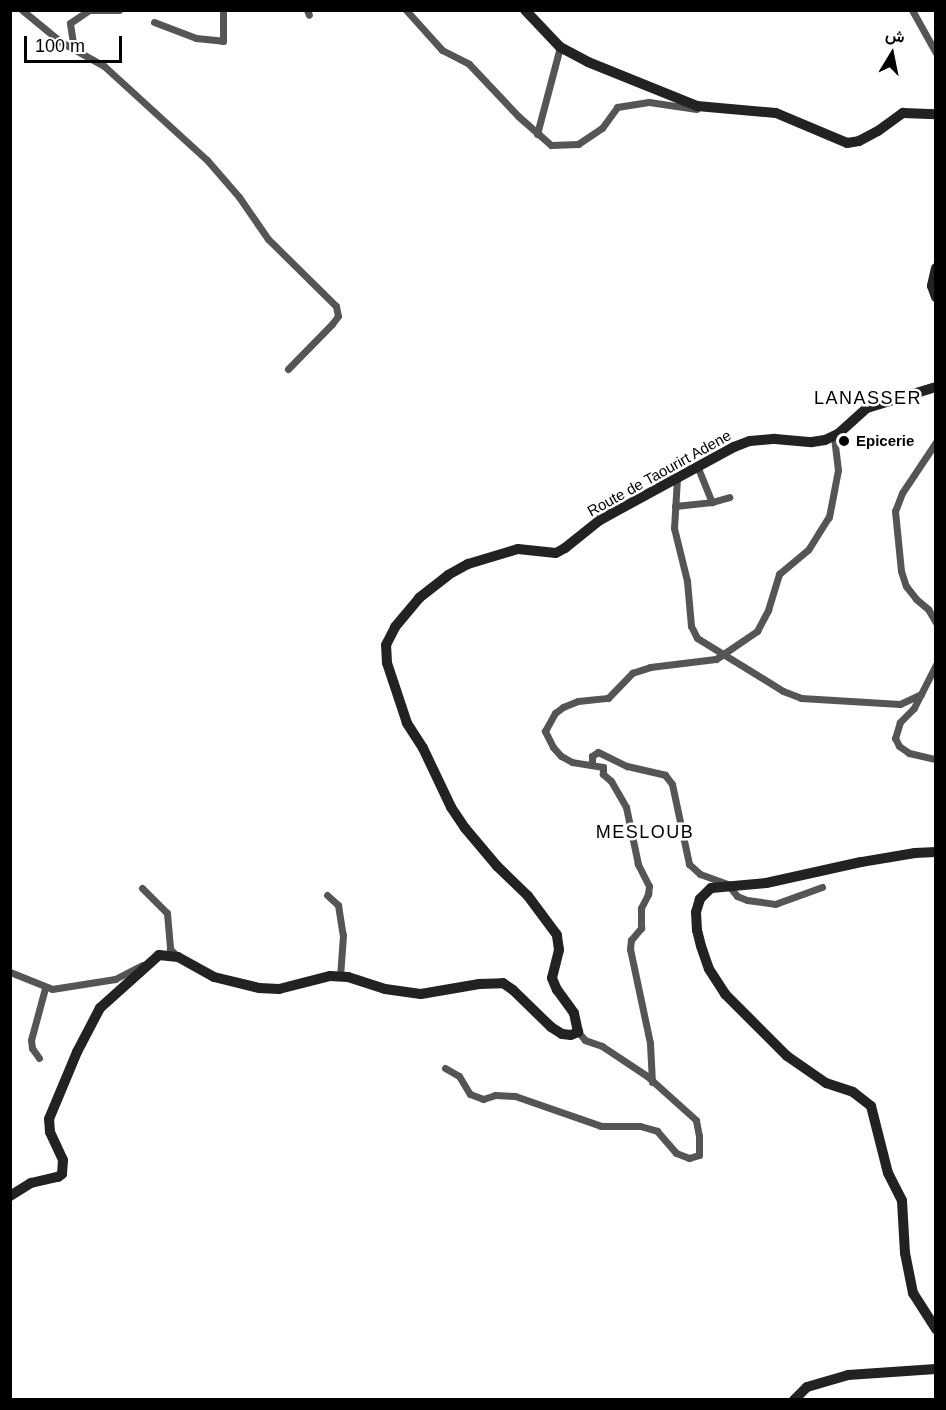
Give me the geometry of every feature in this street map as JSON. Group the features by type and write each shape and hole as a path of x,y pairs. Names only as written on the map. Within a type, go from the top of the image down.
{"street":[{"path":"22,10 62,42 104,66 207,160 239,197 268,239 336,306 338,316 332,324 288,369"},
{"path":"74,49 70,23 90,10 119,10"},
{"path":"154,22 196,38 223,41 223,10"},
{"path":"405,10 442,50 469,64 537,134 551,145 578,144 603,128 618,107 649,102 684,108 776,113 847,143 859,141 878,131 903,113 936,114"},
{"path":"525,10 560,47 674,99 717,110"},
{"path":"912,10 936,53"},
{"path":"537,134 560,47"},
{"path":"936,268 932,286 936,297"},
{"name":"Route de Taourirt Adene","path":"578,1032 574,1013 557,990 552,978 559,950 556,935 528,896 496,866 451,807 436,771 402,711 387,663 386,645 395,627 419,598 448,575 468,564 518,549 556,553 565,549 600,520 734,447 750,441 775,439 812,442 834,436 867,408 936,387"},
{"path":"652,1082 646,1024 630,949 631,940 641,928 641,908 649,886 638,864 626,807 611,781 603,774 603,767 572,762 553,747 545,731 555,713 578,700 608,698 637,670 697,663 726,654 750,638 763,623 778,574 808,550 825,525 838,470 834,436"},
{"path":"936,442 902,493 895,511 901,571 906,586 928,609 936,623"},
{"path":"698,468 712,502"},
{"path":"677,478 674,528 687,581 692,631 697,638 783,691 801,698 900,704 921,694"},
{"path":"675,506 712,502 729,497"},
{"path":"936,665 914,708 900,722 895,738 899,746 909,753 936,759"},
{"path":"592,765 592,756 598,752 627,766 665,775 672,784 689,864 700,874 730,886 737,896 747,900 775,904 822,887"},
{"path":"936,852 915,853 793,878 711,888 700,899 696,912 697,930 709,969 725,994 787,1056 825,1083 853,1092 871,1106 888,1173 904,1209 905,1253 914,1293 936,1329"},
{"path":"142,888 166,913 170,950 214,977 259,988 279,989 330,976 366,981 385,989 421,994 478,984 503,983 551,1027 562,1034 572,1035 578,1032 585,1040 602,1046 652,1082 696,1120 699,1155 689,1158 676,1152 657,1131 640,1125 601,1126 515,1096 495,1095 483,1099 470,1094 459,1076 445,1068"},
{"path":"327,895 338,905 343,935 340,977"},
{"path":"10,972 45,988 116,979 159,955 178,957"},
{"path":"10,1196 31,1183 58,1178 62,1174 63,1160 50,1132 49,1119 52,1110 90,1023 113,994 135,979 150,961"},
{"path":"39,1058 32,1048 31,1040 45,988"},
{"path":"794,1400 807,1387 848,1375 936,1369"}],"place":[{"name":"Epicerie","path":"844,441"}],"district":[{"name":"LANASSER","path":"868,398"},
{"name":"MESLOUB","path":"645,832"}]}
